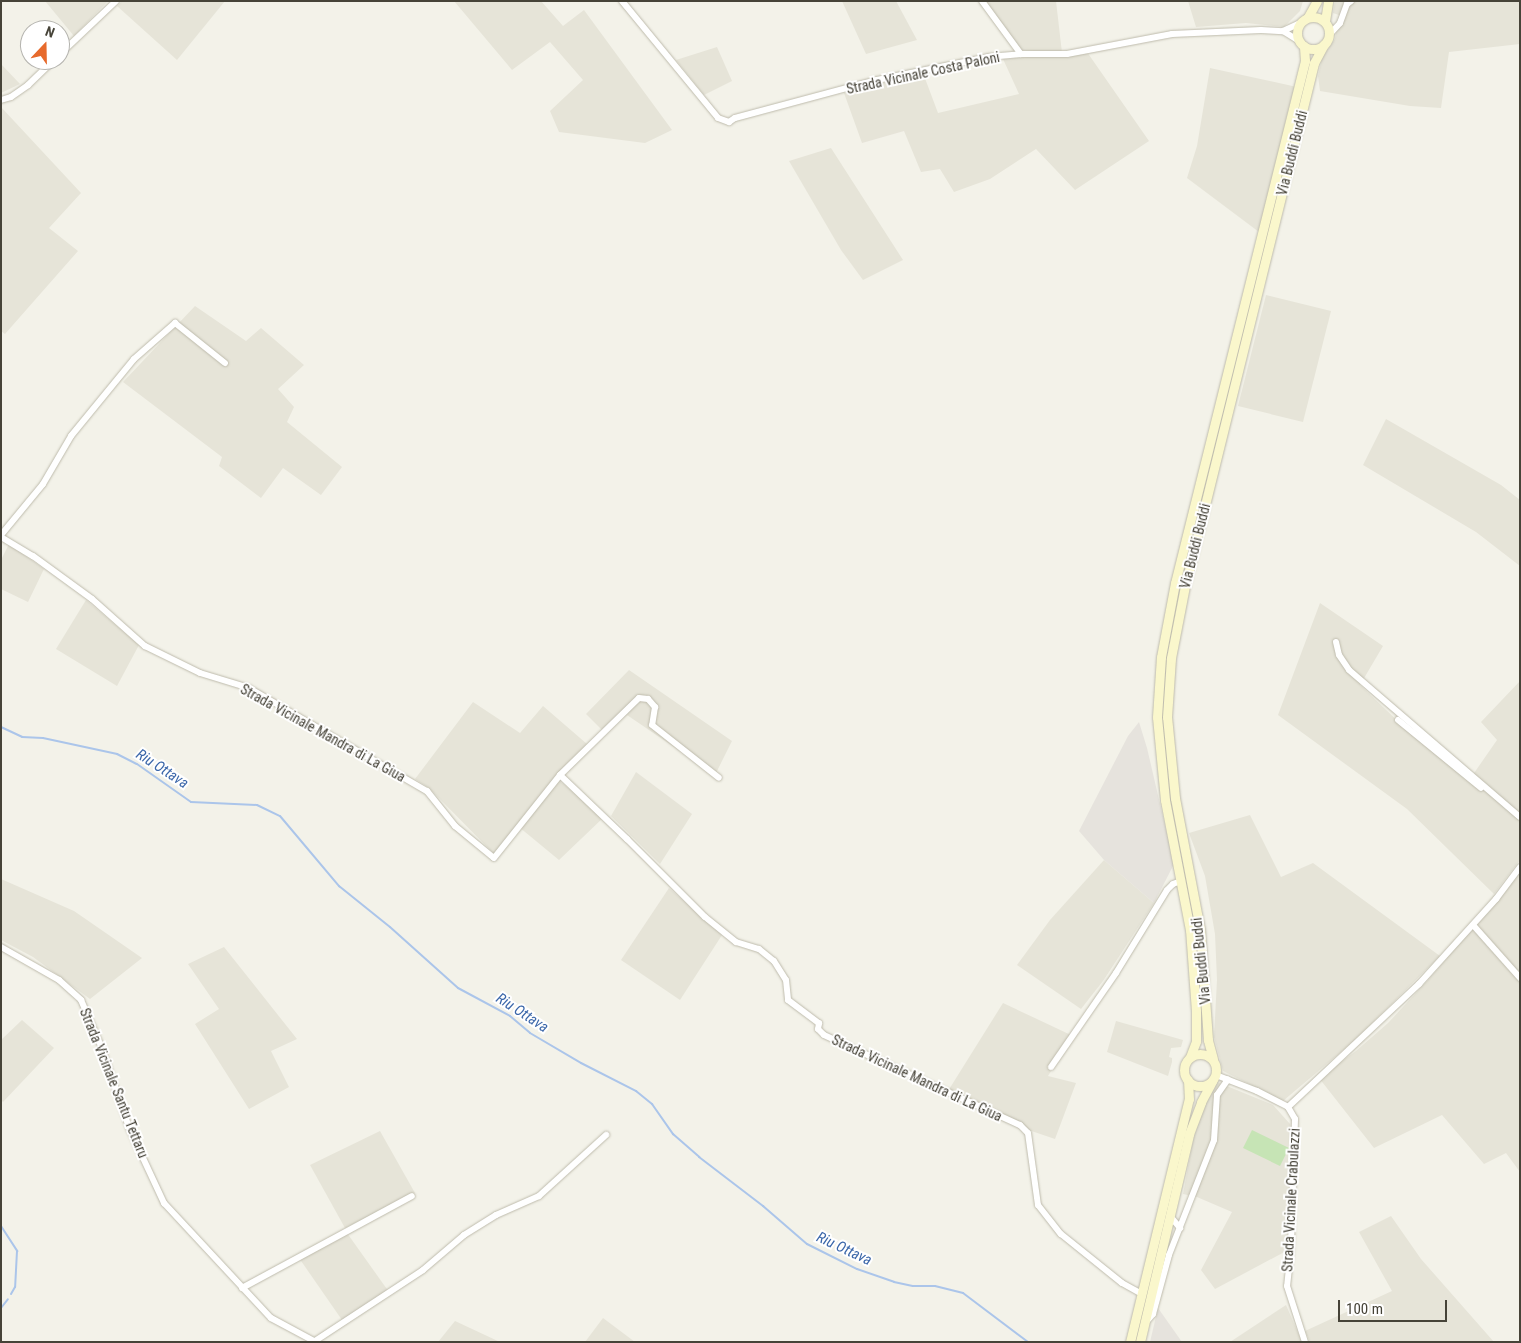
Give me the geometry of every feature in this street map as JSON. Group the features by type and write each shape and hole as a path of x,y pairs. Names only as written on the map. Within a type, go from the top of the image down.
{"main road":[{"path":"1317,1 1297,32 1302,44 1315,49 1324,44 1329,35 1325,21 1328,1"},
{"path":"1304,20 1317,17 1325,21"},
{"name":"Via Buddi Buddi","path":"1190,1057 1196,1041 1196,1011 1190,930 1165,800 1158,726 1161,657 1178,574 1305,61 1302,44"},
{"name":"Via Buddi Buddi","path":"1213,1059 1208,1040 1200,929 1174,798 1167,717 1171,658 1187,576 1314,63 1324,44"},
{"path":"1130,1342 1189,1099 1188,1080 1184,1068 1190,1057 1204,1054 1213,1059 1217,1070 1201,1102 1190,1134 1140,1342"},
{"path":"1188,1080 1197,1086 1202,1086 1214,1078"}],"street":[{"path":"70,45 116,1"},
{"name":"Strada Vicinale Costa Paloni","path":"622,1 718,118 729,122 734,118 877,80 988,57 1021,54 1067,54 1172,34 1261,30 1283,31 1304,20"},
{"path":"982,1 1021,54"},
{"path":"1329,35 1340,23 1347,4 1351,1"},
{"path":"1283,31 1302,44"},
{"path":"1,100 28,85 44,70"},
{"path":"1,536 43,484 71,436 134,359 175,323 225,363"},
{"name":"Strada Vicinale Mandra di La Giua","path":"1,536 92,598 145,646 200,673 249,688 427,791 455,826 494,858 560,775 639,698 648,699 655,707 652,725 719,778"},
{"path":"1336,642 1339,655 1349,670 1520,817"},
{"path":"1398,720 1520,821"},
{"name":"Strada Vicinale Mandra di La Giua","path":"560,775 627,838 705,917 736,942 759,949 774,961 786,980 788,1000 819,1023 818,1029 824,1035 1020,1125 1028,1133 1038,1205 1061,1234 1122,1282 1142,1294"},
{"path":"1288,1107 1381,1022 1473,924 1520,867"},
{"path":"1051,1067 1116,973 1167,890 1173,884 1181,881"},
{"path":"1473,924 1520,978"},
{"name":"Strada Vicinale Santu Tettaru","path":"1,947 27,960 59,980 81,1000 101,1046 130,1130 164,1203 271,1318 316,1342 423,1270 464,1235 496,1215 540,1196 606,1135"},
{"name":"Strada Vicinale Crabulazzi","path":"1214,1078 1228,1080 1288,1107 1295,1119 1291,1249 1287,1286 1305,1342"},
{"path":"1145,1323 1153,1314 1169,1255 1214,1140 1217,1095 1228,1080"},
{"path":"242,1288 412,1196"},
{"path":"1170,1216 1180,1228"}],"shaded area":[{"path":"45,1 108,1 74,36 70,31 70,20 61,20"},
{"path":"122,1 225,1 177,60 117,6"},
{"path":"454,1 541,1 563,26 584,10 672,130 645,143 559,132 550,111 583,80 550,42 512,70"},
{"path":"842,1 896,1 917,40 866,54"},
{"path":"984,1 1056,1 1062,53 1020,50"},
{"path":"1188,1 1303,1 1300,11 1284,27 1246,23 1196,27"},
{"path":"1335,1 1520,1 1520,44 1449,52 1441,108 1410,106 1320,91 1318,76 1322,58 1335,39 1339,15 1333,13"},
{"path":"717,47 732,81 704,95 676,60"},
{"path":"1087,52 1149,141 1075,190 1036,149 990,179 954,192 940,169 921,172 904,131 862,143 844,93 923,73 938,113 1019,94 1003,59"},
{"path":"1,64 20,84 1,93"},
{"path":"1210,68 1297,87 1263,235 1187,178 1197,146"},
{"path":"1,107 81,193 49,228 78,251 5,334 1,331"},
{"path":"831,148 903,260 863,280 841,250 789,161"},
{"path":"1266,295 1331,311 1303,422 1238,406"},
{"path":"195,306 246,341 261,328 304,365 278,389 294,407 287,422 342,467 321,495 283,468 261,498 219,466 222,457 123,382"},
{"path":"1386,419 1501,485 1520,500 1520,566 1476,532 1363,465"},
{"path":"9,544 44,569 28,602 1,589 1,560"},
{"path":"86,600 139,645 117,686 56,649"},
{"path":"1320,603 1383,646 1360,685 1406,729 1472,776 1497,740 1481,722 1520,681 1520,860 1494,894 1407,809 1278,715"},
{"path":"629,670 732,741 715,775 627,715 604,732 586,714"},
{"path":"473,702 520,733 543,706 587,744 557,779 604,817 559,860 519,827 498,858 429,788 415,779"},
{"path":"1139,722 1147,748 1174,864 1154,903 1104,860 1079,831 1128,736"},
{"path":"636,772 692,814 660,864 611,816"},
{"path":"1250,815 1281,877 1313,863 1440,956 1355,1040 1283,1101 1223,1071 1214,1037 1217,980 1215,934 1205,876 1189,833"},
{"path":"1104,860 1154,903 1103,981 1081,1009 1017,965 1050,920"},
{"path":"1520,872 1520,1172 1506,1153 1484,1164 1442,1115 1374,1148 1319,1078 1356,1051 1388,1023 1429,979"},
{"path":"1,879 74,911 142,958 90,999 33,957 1,940"},
{"path":"669,888 722,935 680,1000 621,960"},
{"path":"224,947 297,1039 271,1051 289,1087 249,1109 195,1024 219,1009 188,964"},
{"path":"1003,1003 1073,1036 1048,1076 1076,1083 1055,1139 1011,1124 948,1091"},
{"path":"22,1020 54,1048 3,1102 1,1100 1,1040"},
{"path":"1116,1021 1183,1040 1181,1047 1171,1048 1169,1057 1172,1058 1172,1062 1168,1076 1107,1052"},
{"path":"1217,1082 1273,1105 1290,1124 1293,1144 1290,1249 1215,1289 1201,1270 1232,1212 1197,1197 1183,1194 1193,1140 1205,1102"},
{"path":"380,1131 415,1193 345,1228 310,1165"},
{"path":"1391,1216 1421,1259 1494,1342 1310,1342 1305,1331 1392,1291 1359,1232"},
{"path":"347,1233 389,1292 342,1320 299,1258"},
{"path":"1286,1305 1302,1342 1230,1342"},
{"path":"1158,1308 1182,1342 1150,1342"},
{"path":"603,1318 635,1342 585,1342"},
{"path":"455,1321 500,1342 438,1342"}],"green space":[{"path":"1252,1130 1289,1148 1280,1166 1243,1148"}],"waterway":[{"name":"Riu Ottava","path":"1,727 22,737 43,738 117,754 137,764 191,802 257,805 280,816 339,886 390,927 458,988 510,1016 530,1033 581,1063 636,1091 652,1104 673,1134 807,1244 857,1269 894,1282 913,1286 935,1286 963,1293 1028,1342"},
{"path":"1,1226 17,1251 15,1287 11,1294"},
{"path":"1,1308 8,1299"}]}
